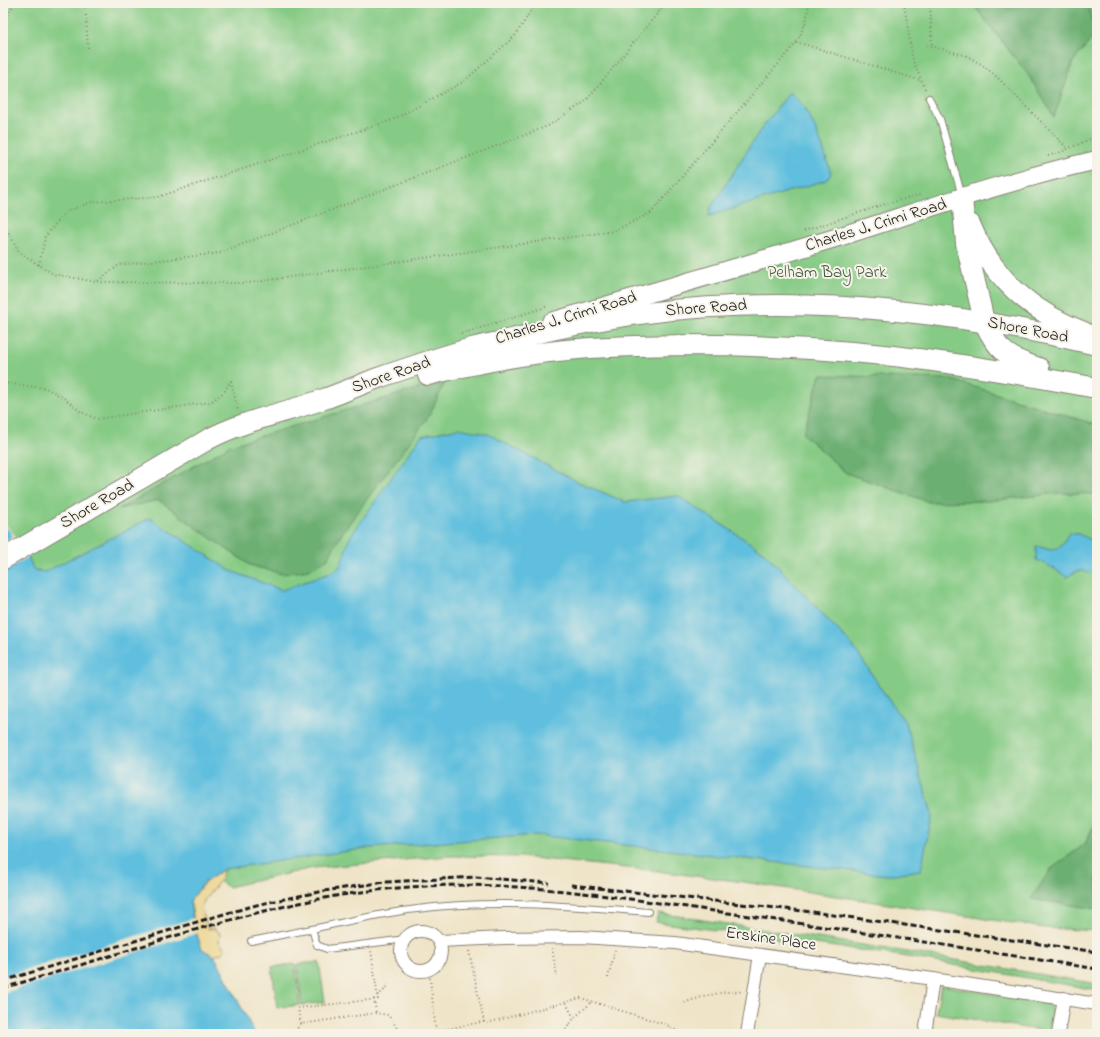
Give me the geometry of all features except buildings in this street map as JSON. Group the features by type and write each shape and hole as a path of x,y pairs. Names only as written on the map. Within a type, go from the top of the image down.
{"main road":[{"name":"Charles J. Crimi Road","path":"472,348 507,335 772,257 962,198 1089,162"},
{"path":"962,198 966,243 984,321 996,344 1004,353 1014,360 1026,365 1097,385"},
{"path":"962,198 971,225 982,249 998,273 1009,286 1032,306 1058,321 1097,338"},
{"name":"Shore Road","path":"3,558 218,434 249,422 325,399 378,378 472,348 556,328 616,317 713,307 793,305 858,307 911,311 984,321 1047,333 1097,345"},
{"name":"Shore Road","path":"325,399 384,387 499,359 578,349 656,345 775,347 853,352 965,365 1097,388"}],"street":[{"name":"Erskine Place","path":"406,939 412,933 424,932 430,933 439,941 551,937 618,939 675,943 933,979 1097,1004"},
{"path":"406,939 401,947 401,953 405,963 413,970 424,971 429,970 438,963 441,952 439,941"},
{"path":"747,1034 760,955"},
{"path":"924,1034 933,979"},
{"path":"1058,1034 1064,998"}],"lane":[{"path":"929,98 940,119 962,198"},
{"path":"251,942 416,909 458,905 514,904 582,906 648,912"},
{"path":"312,929 315,942 321,948 332,949 406,939"}],"path":[{"path":"3,26 14,3"},
{"path":"85,3 88,48"},
{"path":"39,265 45,237 65,212 92,202 158,197 392,120 463,82 515,36 536,3"},
{"path":"97,282 119,265 220,253 548,126 586,101 666,3"},
{"path":"3,222 19,252 53,274 97,282 248,283 614,231 652,213 797,42 806,22 809,3"},
{"path":"904,3 913,61 929,98"},
{"path":"930,3 932,46"},
{"path":"797,42 922,82"},
{"path":"927,46 932,46 967,56 981,64 1089,162"},
{"path":"3,383 46,388 64,398 81,412 97,419 211,402 224,392 231,381 238,411"},
{"path":"551,937 557,976"},
{"path":"608,978 618,939"},
{"path":"466,940 486,1021"},
{"path":"301,1024 298,1008 378,998 370,944"},
{"path":"429,970 435,1032 486,1021 488,1023 581,998 667,1025 682,1034"},
{"path":"377,995 383,992 388,984"},
{"path":"681,1004 699,998 736,991 754,993"},
{"path":"374,999 376,1013"},
{"path":"566,1002 574,1018"},
{"path":"563,1033 574,1018 592,1002"},
{"path":"292,1034 301,1024 376,1013 388,1015 396,1026 399,1034"},
{"path":"552,1034 571,1034"}],"green space":[{"name":"Pelham Bay Park","path":"3,3 1097,3 1097,931 1045,928 744,882 523,857 449,856 313,868 228,887 220,881 223,870 447,614 30,592 26,552 3,523"},
{"path":"972,3 1088,3 1095,35 1073,62 1054,117 1029,76"},
{"path":"820,375 949,379 1097,425 1097,494 1061,493 988,501 929,502 846,473 803,434"},
{"path":"446,380 429,416 344,530 327,559 309,570 282,574 250,565 159,500 119,509 231,445"},
{"path":"1097,817 1097,909 1031,899 1051,869 1085,844"},
{"path":"658,913 920,954 1097,984 1097,990 902,956 656,922"},
{"path":"319,962 325,1002 302,1005 297,964"},
{"path":"295,964 300,1005 277,1008 272,967"},
{"path":"941,985 1050,1004 1052,1016 1049,1032 936,1013"}],"sand":[{"path":"224,869 220,881 205,899 201,908 208,929 213,928 220,933 219,942 225,949 224,952 214,956 202,949 198,939 190,901 204,883"}],"water":[{"path":"790,92 805,110 816,130 831,174 826,180 709,216 710,209 759,132"},
{"path":"459,428 488,434 578,482 625,502 678,496 764,552 853,646 894,708 906,723 932,815 921,870 887,875 536,835 369,848 224,869 204,883 190,901 194,927 202,949 214,956 219,964 255,1034 3,1034 3,523 26,552 34,570 45,572 150,518 231,571 282,590 330,573 340,567 350,537 421,436"},
{"path":"1069,533 1078,534 1092,540 1097,538 1097,569 1089,573 1078,571 1067,577 1048,565 1036,560 1036,546 1050,550 1061,547"}],"pier":[{"path":"3,521 28,551 30,556 3,571 3,542 13,536"},
{"path":"194,918 198,933 3,993 3,977"}],"railway":[{"path":"3,981 210,918 260,904 324,891 385,882 476,877 549,883"},
{"path":"3,988 186,932 271,909 329,897 387,889 471,885 554,890 679,906 1097,969"},
{"path":"571,885 812,912 1097,952"}]}
